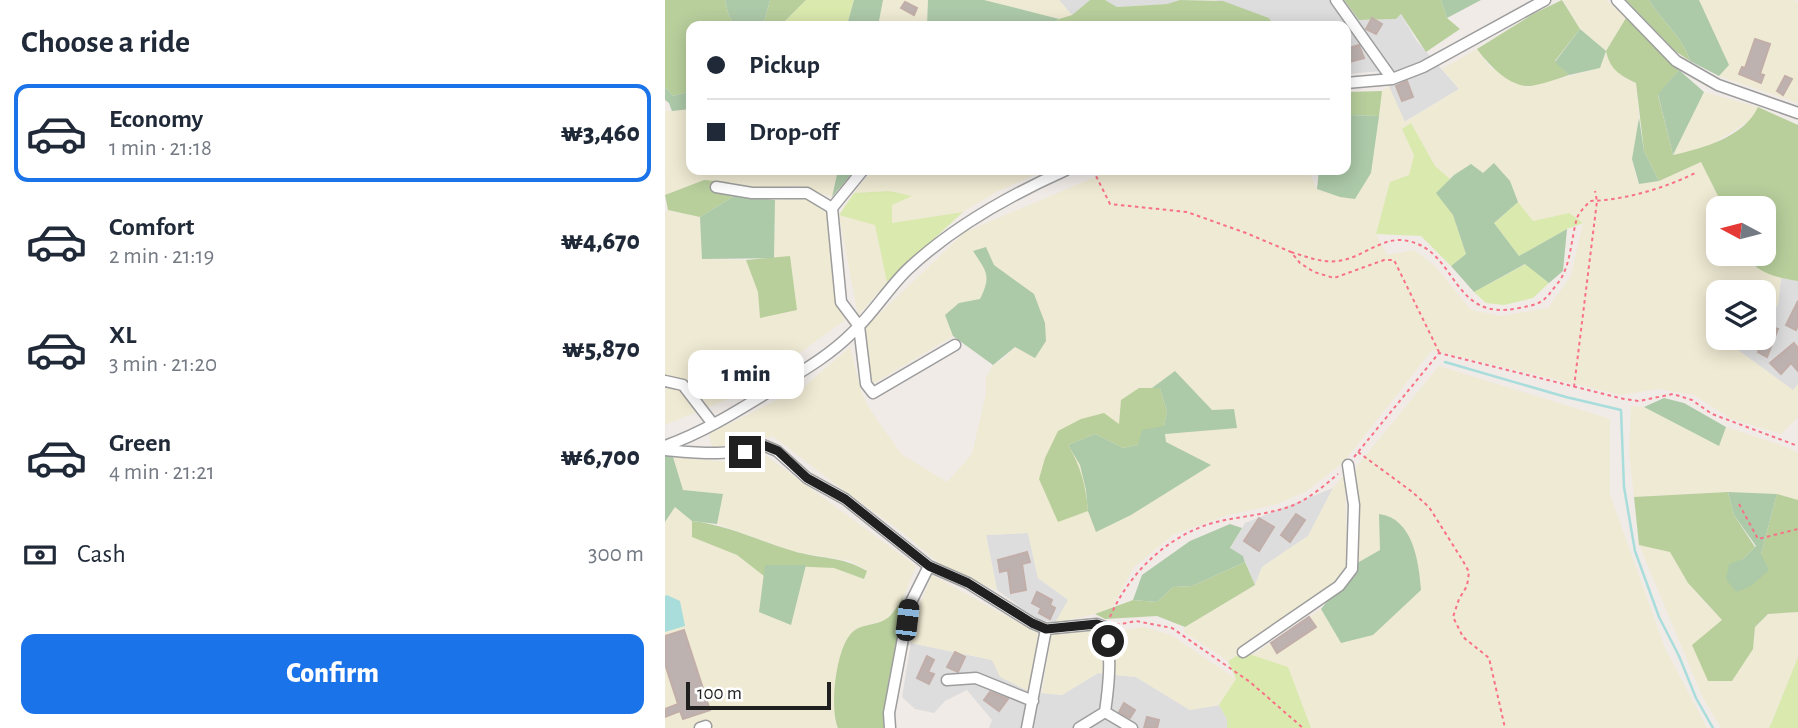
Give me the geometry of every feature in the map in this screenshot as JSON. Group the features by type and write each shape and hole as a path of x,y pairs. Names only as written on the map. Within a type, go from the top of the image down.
{"street":[{"path":"1336,0 1351,21"},
{"path":"1351,83 1392,79 1423,67 1545,0"},
{"path":"1617,0 1677,61 1718,85 1798,113"},
{"path":"1351,21 1392,79"},
{"path":"859,175 832,208 841,302 859,326 866,384 873,393 955,345"},
{"path":"665,448 713,424 813,365 859,326 906,271 939,243 1026,187 1054,175"},
{"path":"716,187 752,193 807,193 832,208"},
{"path":"665,381 683,385 713,424"},
{"path":"665,448 701,454 745,452 763,445 778,451 807,478 845,499 929,566 968,583 1032,623 1046,629 1097,624 1105,627 1109,683 1105,712"},
{"path":"1243,652 1339,586 1352,569 1354,505 1348,465"},
{"path":"890,728 889,713 909,606 929,566"},
{"path":"1027,728 1046,629"},
{"path":"947,680 976,678 1033,701"},
{"path":"1079,728 1105,712"},
{"path":"1105,712 1132,728"}],"path":[{"path":"1096,175 1110,204 1187,212 1291,252 1323,261 1341,261 1395,239 1412,241 1430,251 1475,305 1486,309 1513,310 1541,304 1560,281 1578,216 1590,201 1678,182 1697,172"},
{"path":"1574,388 1597,201 1595,191"},
{"path":"1291,252 1300,263 1314,272 1333,278 1384,260 1394,260 1439,353 1574,388 1639,401 1673,394 1692,400 1712,414 1798,446"},
{"path":"1105,627 1119,596 1141,566 1177,538 1216,522 1294,505 1322,487 1348,465 1439,353"},
{"path":"1357,451 1412,491 1429,507 1469,572 1467,586 1453,617 1463,637 1489,658 1505,728"},
{"path":"1739,505 1758,539 1798,529"},
{"path":"1105,627 1136,621 1172,628 1250,682 1303,728"}],"shaded area":[{"path":"883,0 928,0 927,21 879,21"},
{"path":"984,0 1059,0 1072,15 1059,19"},
{"path":"1059,0 1090,0 1072,15"},
{"path":"1105,0 1180,0 1167,4 1117,7"},
{"path":"1215,0 1344,0 1360,20 1396,19 1401,14 1416,40 1459,89 1404,122 1382,71 1351,74 1351,21 1271,21 1269,18"},
{"path":"1563,0 1606,0 1626,18 1606,51 1580,29"},
{"path":"1699,0 1798,2 1798,103 1719,76 1728,65"},
{"path":"1477,49 1490,67 1528,87 1600,68 1606,51 1623,77 1636,83 1639,118 1632,159 1638,184 1659,181 1701,162 1718,196 1706,196 1706,266 1752,266 1781,278 1776,308 1776,280 1706,280 1706,350 1738,350 1793,390 1798,384 1798,417 1781,434 1731,419 1694,395 1659,389 1621,395 1432,350 1343,463 1305,492 1277,504 1225,516 1173,535 1134,567 1112,608 1055,623 1068,600 1038,578 1028,533 986,535 997,590 948,571 902,532 773,436 742,445 712,447 709,434 805,386 850,347 861,391 869,408 901,454 947,482 972,454 986,393 986,377 993,365 1015,347 1034,294 994,265 986,247 973,251 986,270 987,283 980,299 959,303 945,315 953,336 871,385 864,331 965,232 1100,175 1310,175 1317,189 1371,172 1382,91 1389,86 1405,122 1459,89 1442,69","holes":["1411,123 1435,166 1450,179 1454,175 1483,173 1510,181 1518,202 1533,221 1569,213 1583,223 1571,276 1548,308 1502,316 1471,310 1435,266 1414,250 1387,255 1376,234 1390,183 1409,175 1414,155 1402,129"]},
{"path":"1704,92 1758,107 1752,119 1708,147 1673,155"},
{"path":"686,109 686,175 837,175 832,197 800,186 758,187 704,180 665,195 665,111"},
{"path":"868,175 1035,175 996,192 963,212 892,223 892,205 910,196 889,191 854,193"},
{"path":"804,198 832,208 835,294 845,320 746,392 665,425 665,212 668,210 700,217 702,259 746,260 758,292 760,318 790,257 774,258 775,200"},
{"path":"839,215 875,224 887,282 858,316"},
{"path":"1781,278 1798,281 1798,384 1794,391 1738,350 1776,350"},
{"path":"1439,366 1610,419 1610,495 1665,648 1707,728 1311,728 1288,668 1251,656 1321,609 1341,643 1421,590 1379,514 1380,550 1359,562 1356,467"},
{"path":"1631,406 1644,407 1719,446 1726,427 1798,453 1798,500 1777,494 1728,492 1634,497 1629,452"},
{"path":"765,455 916,566 903,598 887,619 854,630 835,721 838,728 665,728 665,522 675,507 692,521 693,537 737,555 764,576 759,612 790,624 806,565 835,568 864,579 867,571 851,561 796,552 717,524 723,494 683,490 673,457 739,463"},
{"path":"1345,473 1347,566 1338,581 1228,661 1184,632 1185,627 1255,585 1262,567 1308,536 1333,488"},
{"path":"1333,488 1308,536 1262,567 1255,585 1243,556 1230,549 1245,523"},
{"path":"1028,533 1038,578 1069,600 1055,623 1036,619 997,590 986,535"},
{"path":"1639,545 1670,552 1688,583 1753,649 1755,628 1768,614 1798,612 1798,657 1769,728 1721,728 1703,698"},
{"path":"932,575 1038,634 1030,692 1000,677 992,660 911,643 915,616"},
{"path":"1144,627 1171,635 1236,679 1219,705 1190,710 1136,677 1114,675 1113,632"},
{"path":"1097,630 1101,637 1103,674 1098,673 1062,695 1042,693 1051,635"},
{"path":"911,643 992,660 1030,692 1062,695 1098,673 1136,677 1190,710 1219,705 1227,719 1227,728 989,728 992,720 967,690 945,701 934,713 915,709 902,697"}],"green space":[{"path":"665,0 725,0 732,21 686,21 686,92 673,96 665,87"},
{"path":"725,0 770,0 764,21 732,21"},
{"path":"770,0 806,0 785,21 764,21"},
{"path":"806,0 854,0 848,21 785,21"},
{"path":"854,0 883,0 879,21 848,21"},
{"path":"928,0 984,0 1059,19 1056,21 927,21"},
{"path":"1090,0 1105,0 1117,7 1167,4 1180,0 1223,1 1271,21 1056,21 1072,15"},
{"path":"1344,0 1441,0 1447,18 1460,29 1426,52 1401,14 1396,19 1359,20"},
{"path":"1441,0 1481,0 1447,18"},
{"path":"1562,0 1580,29 1555,61 1569,75 1523,86 1500,74 1477,49 1533,14"},
{"path":"1626,0 1649,0 1682,44 1690,61 1675,51"},
{"path":"1649,0 1699,0 1729,65 1719,76 1690,61 1682,44"},
{"path":"1626,18 1679,70 1658,95 1673,155 1710,145 1733,134 1752,117 1758,107 1798,125 1798,281 1768,274 1755,266 1776,266 1776,196 1718,196 1701,162 1659,181 1644,151 1636,83 1616,71 1606,51"},
{"path":"1580,29 1606,51 1600,68 1569,75 1555,62"},
{"path":"1679,70 1704,92 1673,155 1658,94"},
{"path":"665,87 673,96 686,92 686,110 672,111 665,100"},
{"path":"1382,91 1379,116 1351,115 1351,92"},
{"path":"1351,115 1379,116 1371,173 1355,199 1317,189 1318,175 1351,175"},
{"path":"1639,118 1644,151 1659,181 1639,184 1632,159"},
{"path":"1411,123 1435,166 1450,179 1437,193 1453,215 1466,254 1451,266 1421,236 1376,234 1390,182 1409,175 1414,155 1402,129"},
{"path":"1494,163 1510,181 1518,202 1494,223 1519,256 1567,229 1563,271 1549,283 1525,264 1474,292 1451,266 1466,254 1453,215 1436,193 1454,175 1471,164 1483,173"},
{"path":"837,175 851,175 832,197"},
{"path":"704,180 728,182 736,195 700,217 668,210 665,195"},
{"path":"889,191 912,196 892,205 892,223 963,212 887,282 875,225 839,215 854,193"},
{"path":"736,195 775,200 774,258 702,259 700,217"},
{"path":"1518,202 1533,221 1569,213 1583,223 1519,256 1494,223"},
{"path":"986,247 994,265 1034,294 1045,323 1046,341 1035,358 1015,347 993,365 953,336 945,315 959,303 980,299 986,284 986,274 973,251"},
{"path":"790,256 797,310 760,318 758,292 746,260"},
{"path":"1526,264 1549,283 1533,298 1504,305 1486,303 1474,292"},
{"path":"1175,371 1212,410 1234,409 1237,428 1165,434 1166,442 1211,465 1131,515 1096,532 1088,511 1080,465 1068,445 1095,434 1123,448 1138,445 1142,430 1164,426 1167,412 1160,388 1152,388"},
{"path":"1139,388 1160,388 1167,412 1164,426 1138,445 1123,448 1095,434 1068,445 1082,477 1088,511 1058,522 1039,479 1045,458 1058,431 1081,419 1104,413 1119,424 1121,400"},
{"path":"1664,398 1684,403 1726,427 1719,446 1644,407"},
{"path":"665,455 673,457 683,490 723,494 717,524 692,521 675,507 665,522"},
{"path":"1728,492 1734,515 1755,547 1743,559 1761,554 1777,494 1798,500 1798,612 1768,614 1755,627 1753,649 1732,681 1708,681 1692,645 1722,620 1688,583 1670,552 1639,545 1634,497"},
{"path":"1728,492 1777,494 1761,554 1769,570 1751,586 1736,592 1726,579 1729,564 1743,559 1756,546 1734,515"},
{"path":"1379,514 1390,517 1407,532 1416,555 1421,590 1373,635 1341,643 1321,609 1359,562 1380,550"},
{"path":"692,521 731,530 803,554 840,560 867,571 864,579 834,568 766,565 764,576 737,555 692,537"},
{"path":"1230,524 1242,528 1230,548 1243,556 1245,562 1192,586 1173,587 1157,602 1133,600 1142,575 1190,541"},
{"path":"1245,562 1255,585 1185,627 1157,616 1105,619 1095,614 1133,600 1157,602 1173,587 1192,586"},
{"path":"765,565 806,565 791,625 759,612"},
{"path":"903,598 901,627 889,679 886,728 838,728 834,691 839,661 848,637 855,630 886,619"},
{"path":"1243,652 1288,667 1311,728 1227,728 1227,719 1219,705 1236,679 1228,661"},
{"path":"1798,657 1798,728 1769,728 1771,724"}],"water":[{"path":"665,596 680,601 685,626 665,632"}],"building":[{"path":"905,2 917,8 914,15 901,8"},
{"path":"1372,18 1382,24 1376,34 1366,29"},
{"path":"1755,39 1770,44 1760,74 1764,75 1761,83 1739,74 1742,67 1745,68"},
{"path":"1359,45 1364,58 1351,62 1351,47"},
{"path":"1785,76 1792,79 1783,95 1777,91"},
{"path":"1407,81 1413,97 1402,101 1396,86"},
{"path":"1798,301 1798,325 1796,330 1786,325"},
{"path":"1794,343 1798,348 1798,371 1791,363 1781,374 1770,363"},
{"path":"1759,350 1770,350 1767,357"},
{"path":"1296,514 1305,520 1290,542 1281,535"},
{"path":"1259,518 1274,527 1259,551 1244,541"},
{"path":"1027,552 1030,562 1022,564 1026,590 1011,593 1008,570 1000,572 998,560"},
{"path":"1037,592 1052,600 1050,605 1055,608 1050,619 1039,613 1041,608 1032,603"},
{"path":"1309,617 1316,627 1277,653 1271,643"},
{"path":"684,630 710,710 683,719 680,711 665,717 665,709 678,704 665,664 665,636"},
{"path":"955,652 965,657 958,672 947,667"},
{"path":"927,656 934,660 928,672 934,674 929,684 917,678"},
{"path":"990,692 1008,699 999,711 984,700"},
{"path":"1124,703 1135,710 1130,718 1119,712"},
{"path":"1147,717 1159,720 1157,728 1144,728"}],"waterway":[{"path":"1445,362 1621,410 1624,487 1635,551 1659,617 1696,698 1713,728"}],"route":[{"path":"745,452 763,445 778,451 807,478 845,499 929,566 968,583 1032,623 1046,629 1097,624 1105,627 1108,641"}]}
